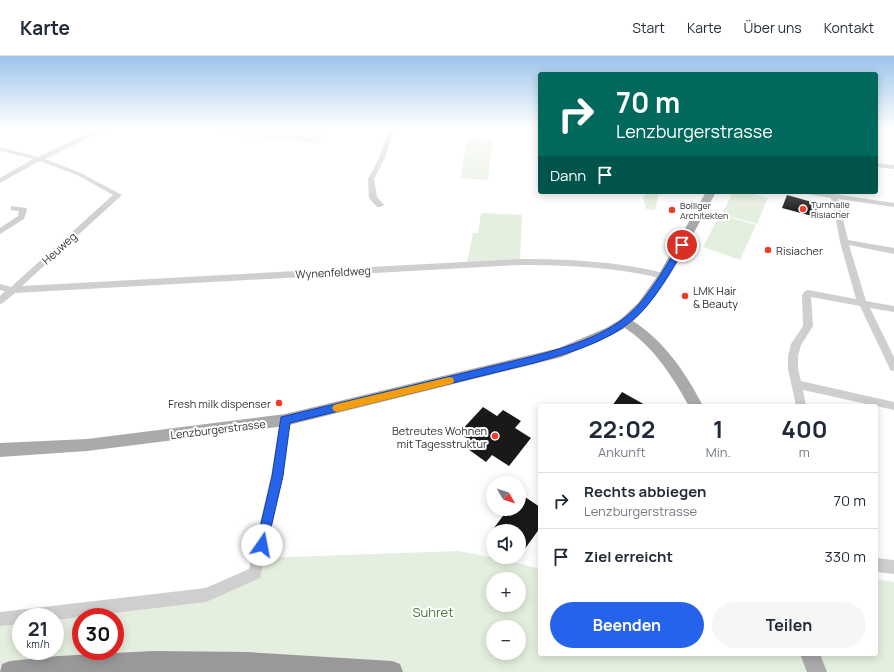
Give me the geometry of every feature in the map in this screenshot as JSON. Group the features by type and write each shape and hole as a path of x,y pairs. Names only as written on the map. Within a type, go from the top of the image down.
{"highway":[{"path":"10,672 119,662 214,661 323,666 392,672"}],"main road":[{"name":"Lenzburgerstrasse","path":"0,450 87,445 285,420 562,352 599,337 625,322 645,303 664,276 709,194"},
{"path":"625,322 641,331 658,348 674,368 695,404"},
{"path":"811,656 817,672"}],"street":[{"path":"26,156 39,159"},
{"path":"0,181 46,156"},
{"path":"380,205 373,198 371,179 383,156"},
{"name":"Heuweg","path":"0,301 118,195 79,174 39,159"},
{"path":"878,165 894,167"},
{"path":"817,194 894,205"},
{"path":"834,197 838,208 844,242 859,295 894,367"},
{"path":"0,232 20,217 23,210 14,208"},
{"path":"844,242 894,251"},
{"name":"Wynenfeldweg","path":"0,287 12,290 518,262 637,269 664,276"},
{"path":"801,404 793,369 793,356 796,344 808,326 806,295 812,293 894,310"},
{"path":"797,384 894,406"},
{"path":"0,619 150,603 206,595 255,573 277,476 285,420"},
{"path":"878,565 894,567"}],"green space":[{"path":"464,156 490,156 488,180 461,178"},
{"path":"646,194 659,194 655,210 646,209 643,196 646,196"},
{"path":"732,194 755,194 768,198 757,224 722,214"},
{"path":"481,213 522,215 520,259 467,262 473,233 478,233"},
{"path":"720,214 756,225 740,260 703,247"},
{"name":"Suhret","path":"459,551 486,556 486,564 521,564 538,568 538,656 878,656 878,579 894,582 894,672 0,672 0,619 12,618 12,660 64,660 64,612 72,611 72,660 124,660 124,608 103,608 150,603 255,573 259,558"}],"building":[{"name":"Turnhalle Risiacher","path":"787,195 819,204 816,217 782,208"},
{"path":"622,392 643,404 613,404"},
{"name":"Betreutes Wohnen mit Tagesstruktur","path":"483,407 497,416 503,410 521,421 515,428 531,438 509,466 492,455 486,462 468,449 474,443 459,433"},
{"path":"526,498 538,506 538,531 526,547 526,524 497,524 503,516 526,516"}],"slow traffic":[{"path":"337,408 450,381"}],"place":[{"name":"Turnhalle Risiacher","path":"803,209"},
{"name":"Bolliger Architekten","path":"672,210"},
{"name":"Risiacher","path":"768,250"},
{"name":"LMK Hair & Beauty","path":"685,296"},
{"name":"Fresh milk dispenser","path":"279,403"},
{"name":"Betreutes Wohnen mit Tagesstruktur","path":"495,436"}],"route":[{"path":"262,545 272,492 277,476 285,420 480,373 562,352 582,345 618,327 637,312 664,276 682,245"}]}
